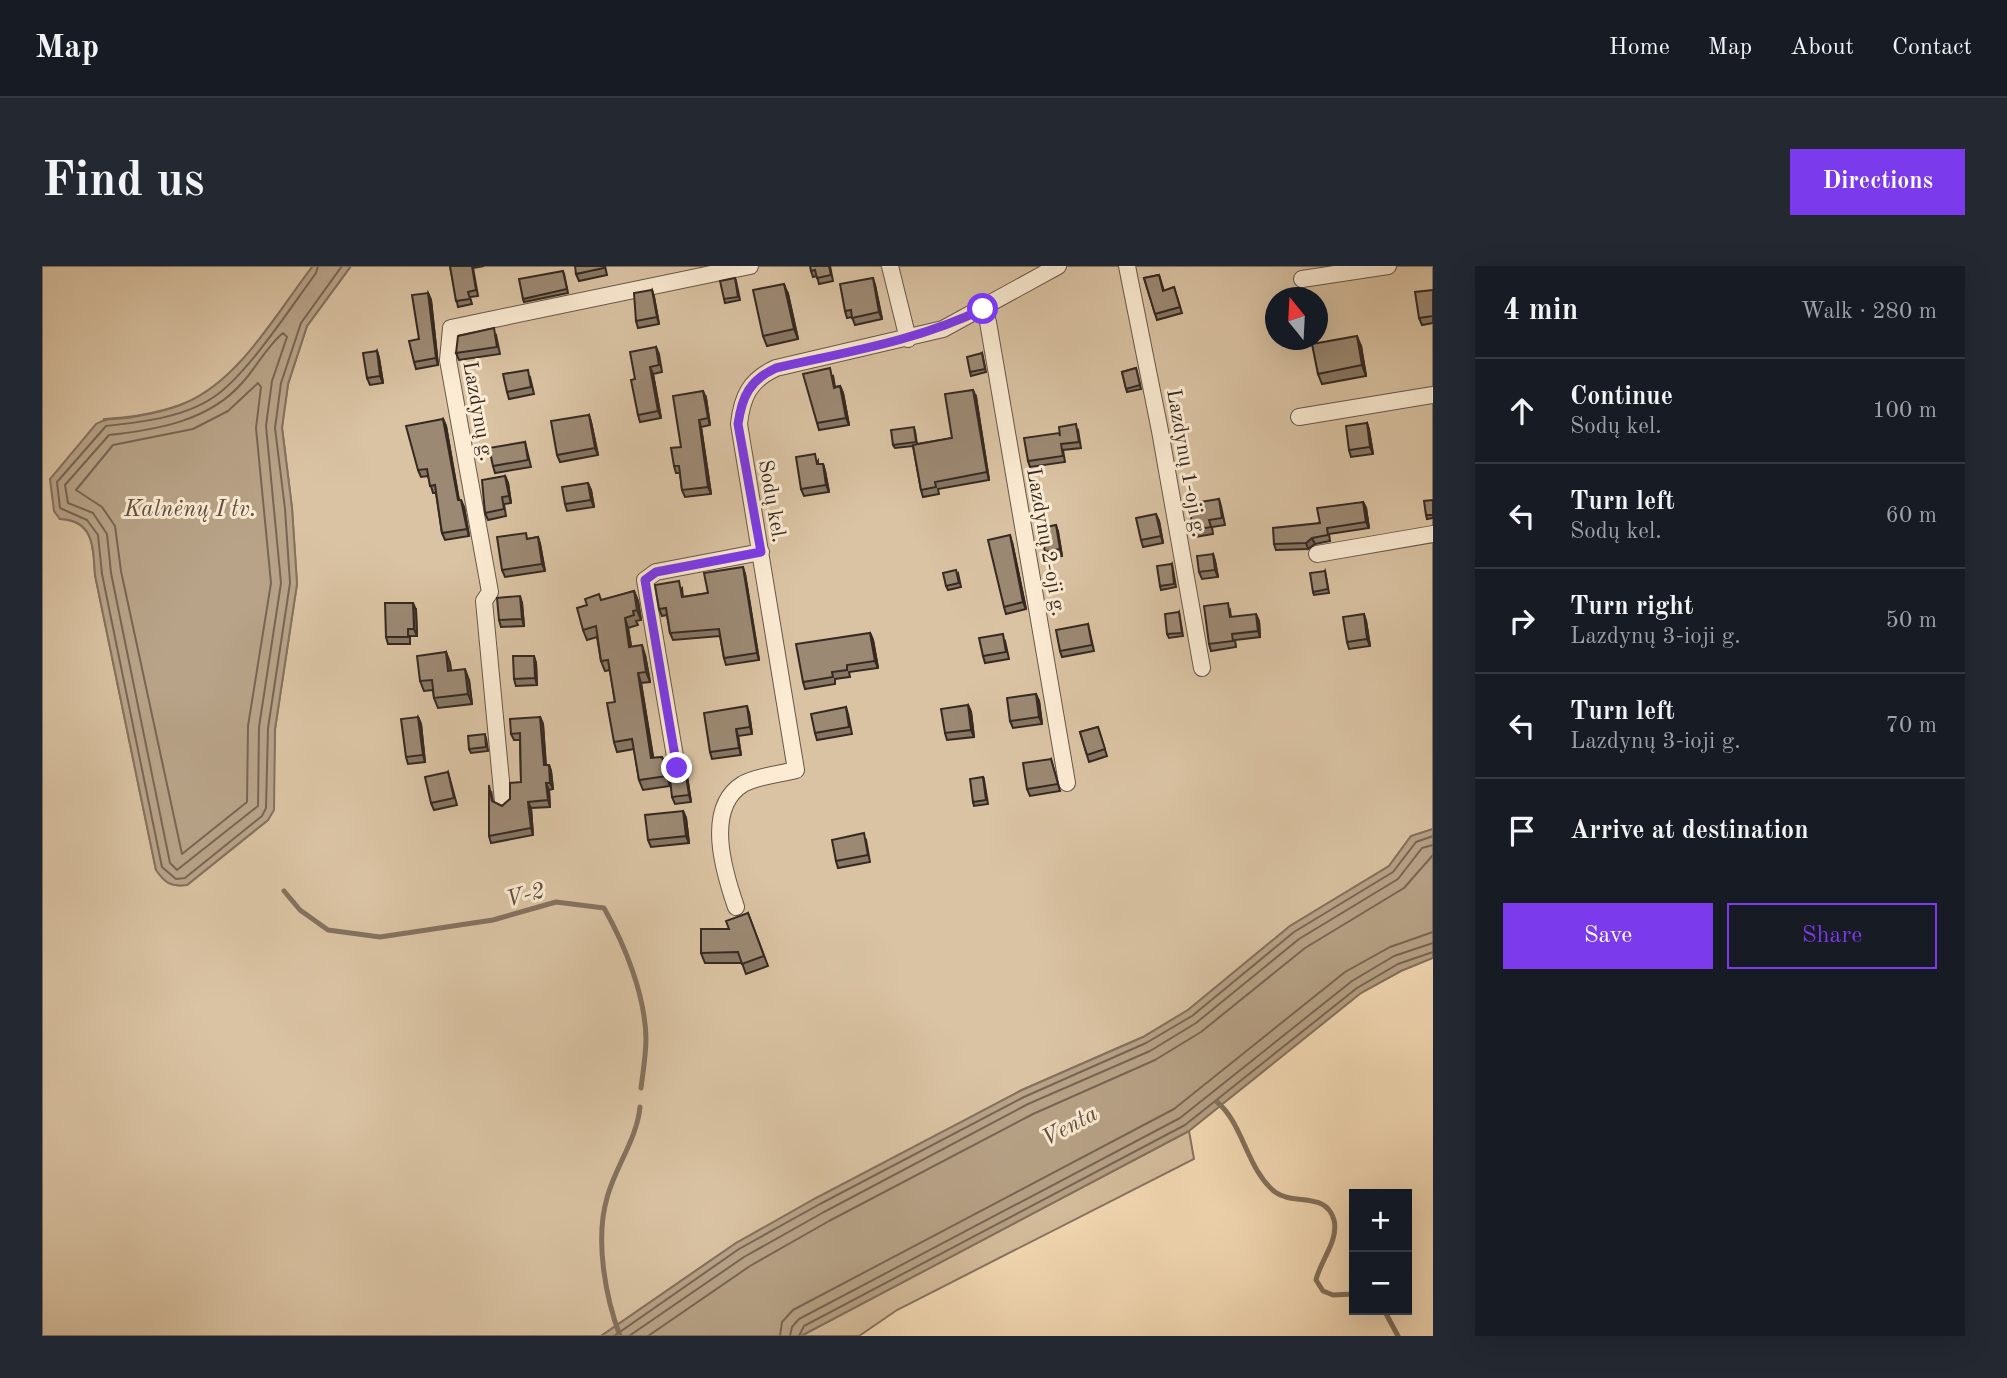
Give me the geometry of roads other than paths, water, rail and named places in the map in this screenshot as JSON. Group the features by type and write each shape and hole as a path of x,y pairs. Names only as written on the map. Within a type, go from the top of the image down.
{"street":[{"name":"Lazdynų g.","path":"503,802 484,601 490,592 448,360 451,328 750,266"},
{"path":"890,266 908,339"},
{"name":"Sodų kel.","path":"736,907 723,861 723,807 732,792 746,782 796,770 738,424 741,403 756,377 776,368 943,329 1058,266"},
{"name":"Lazdynų 1-oji g.","path":"1127,266 1160,430 1202,668"},
{"path":"1302,279 1388,266"},
{"name":"Lazdynų 2-oji g.","path":"983,309 988,321 1067,783"},
{"path":"1299,417 1433,395"},
{"path":"1317,554 1433,534"},
{"path":"677,768 645,580 656,572 761,552"}],"water":[{"name":"Kalnėnų I tv.","path":"313,266 351,266 307,326 288,384 282,428 292,508 297,584 275,729 274,810 268,820 187,885 173,885 156,870 95,575 90,537 80,524 60,519 54,511 50,479 96,424 178,406 205,392 223,378 256,343"},
{"name":"Venta","path":"1433,829 1433,958 1401,971 1361,993 1189,1131 801,1336 601,1336 736,1243 816,1198 1022,1090 1143,1037 1188,1010 1290,926 1389,866 1411,836"}],"waterway":[{"name":"V-2","path":"284,891 300,910 328,930 380,937 493,920 556,902 604,908 626,954 642,1005 646,1038 641,1088"},
{"path":"1217,1102 1233,1122 1258,1172 1275,1192 1291,1198 1317,1202 1330,1211 1334,1220 1334,1236 1316,1280 1323,1291 1333,1295 1349,1294"},
{"name":"V-2","path":"620,1336 603,1267 603,1214 615,1175 635,1130 640,1107"},
{"path":"1387,1315 1398,1336"}]}
